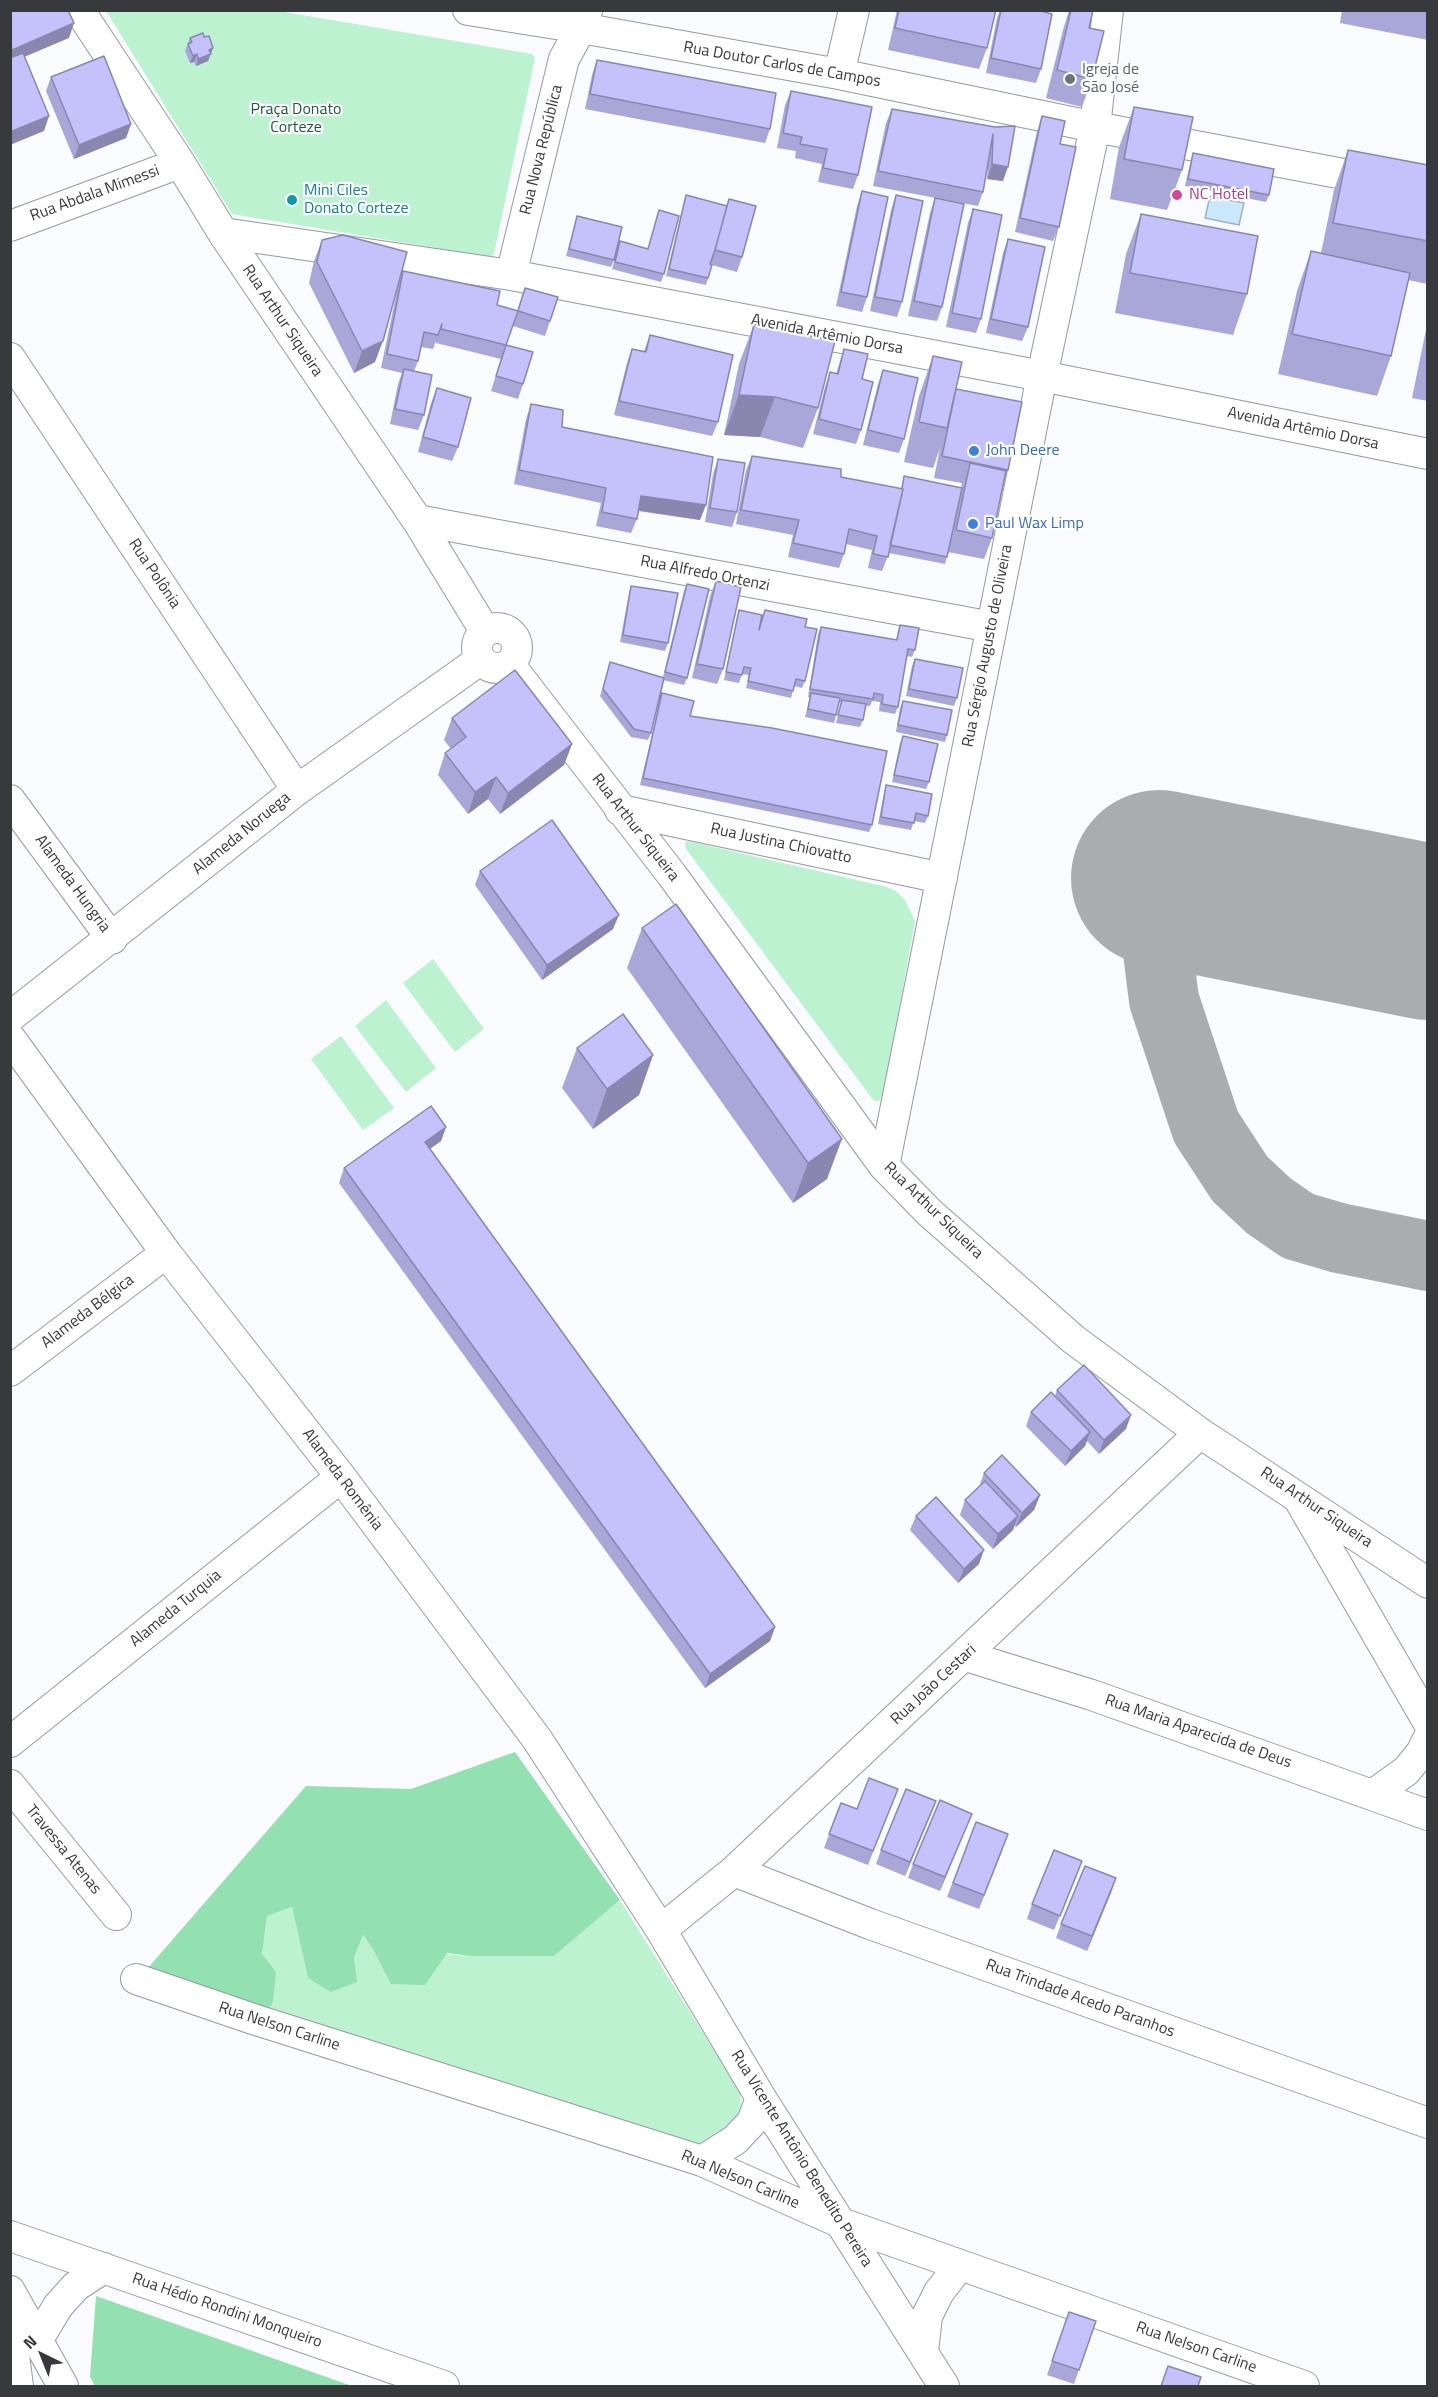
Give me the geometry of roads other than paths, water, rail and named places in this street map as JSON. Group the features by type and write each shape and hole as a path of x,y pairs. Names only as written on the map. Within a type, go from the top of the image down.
{"street":[{"name":"Rua Arthur Siqueira","path":"79,10 180,163 223,233 417,520 491,652 674,878 884,1166 930,1214 1073,1339 1200,1433 1428,1583"},
{"name":"Rua Doutor Carlos de Campos","path":"468,10 584,19 1095,127 1428,190"},
{"path":"838,74 854,10"},
{"name":"Rua Sérgio Augusto de Oliveira","path":"884,1166 1042,376 1095,127 1108,10"},
{"name":"Rua Nova República","path":"511,275 564,60 584,19"},
{"name":"Rua Abdala Mimessi","path":"10,225 180,163"},
{"name":"Avenida Artêmio Dorsa","path":"223,233 511,275 1042,376 1428,454"},
{"name":"Rua Polônia","path":"10,358 297,789"},
{"name":"Rua Alfredo Ortenzi","path":"417,520 992,627"},
{"name":"Alameda Noruega","path":"10,1017 112,939 297,789 491,652"},
{"name":"Alameda Hungria","path":"10,800 112,939"},
{"name":"Rua Justina Chiovatto","path":"620,810 942,878"},
{"name":"Alameda Romênia","path":"10,1038 166,1253 341,1477 537,1739 661,1930"},
{"name":"Alameda Bélgica","path":"10,1371 166,1253"},
{"name":"Rua João Cestari","path":"661,1930 734,1871 966,1656 1200,1433"},
{"name":"Alameda Turquia","path":"10,1742 341,1477"},
{"path":"1295,1494 1428,1722"},
{"name":"Rua Maria Aparecida de Deus","path":"966,1656 1092,1695 1428,1815"},
{"path":"1374,1794 1406,1771 1421,1753 1428,1739"},
{"name":"Travessa Atenas","path":"10,1785 116,1915"},
{"name":"Rua Trindade Acedo Paranhos","path":"734,1871 870,1924 1428,2124"},
{"name":"Rua Vicente Antônio Benedito Pereira","path":"661,1930 761,2098 944,2386"},
{"name":"Rua Nelson Carline","path":"136,1979 253,2019 702,2161 841,2223 1304,2386"},
{"path":"702,2161 735,2140 752,2122 761,2098"},
{"name":"Rua Hédio Rondini Monqueiro","path":"10,2236 444,2386"},
{"path":"922,2351 927,2316 939,2292 960,2265"},
{"path":"37,2341 58,2306 76,2286 105,2268"},
{"path":"10,2292 63,2386"},
{"path":"10,2325 18,2386"}],"water":[{"path":"1210,196 1244,203 1239,225 1205,218"}],"place":[{"name":"Igreja de São José","path":"1070,79"},
{"name":"NC Hotel","path":"1177,195"},
{"name":"Mini Ciles Donato Corteze","path":"292,200"},
{"name":"John Deere","path":"974,451"},
{"name":"Paul Wax Limp","path":"973,524"}],"park label":[{"name":"Praça Donato Corteze","path":"296,119"}]}
